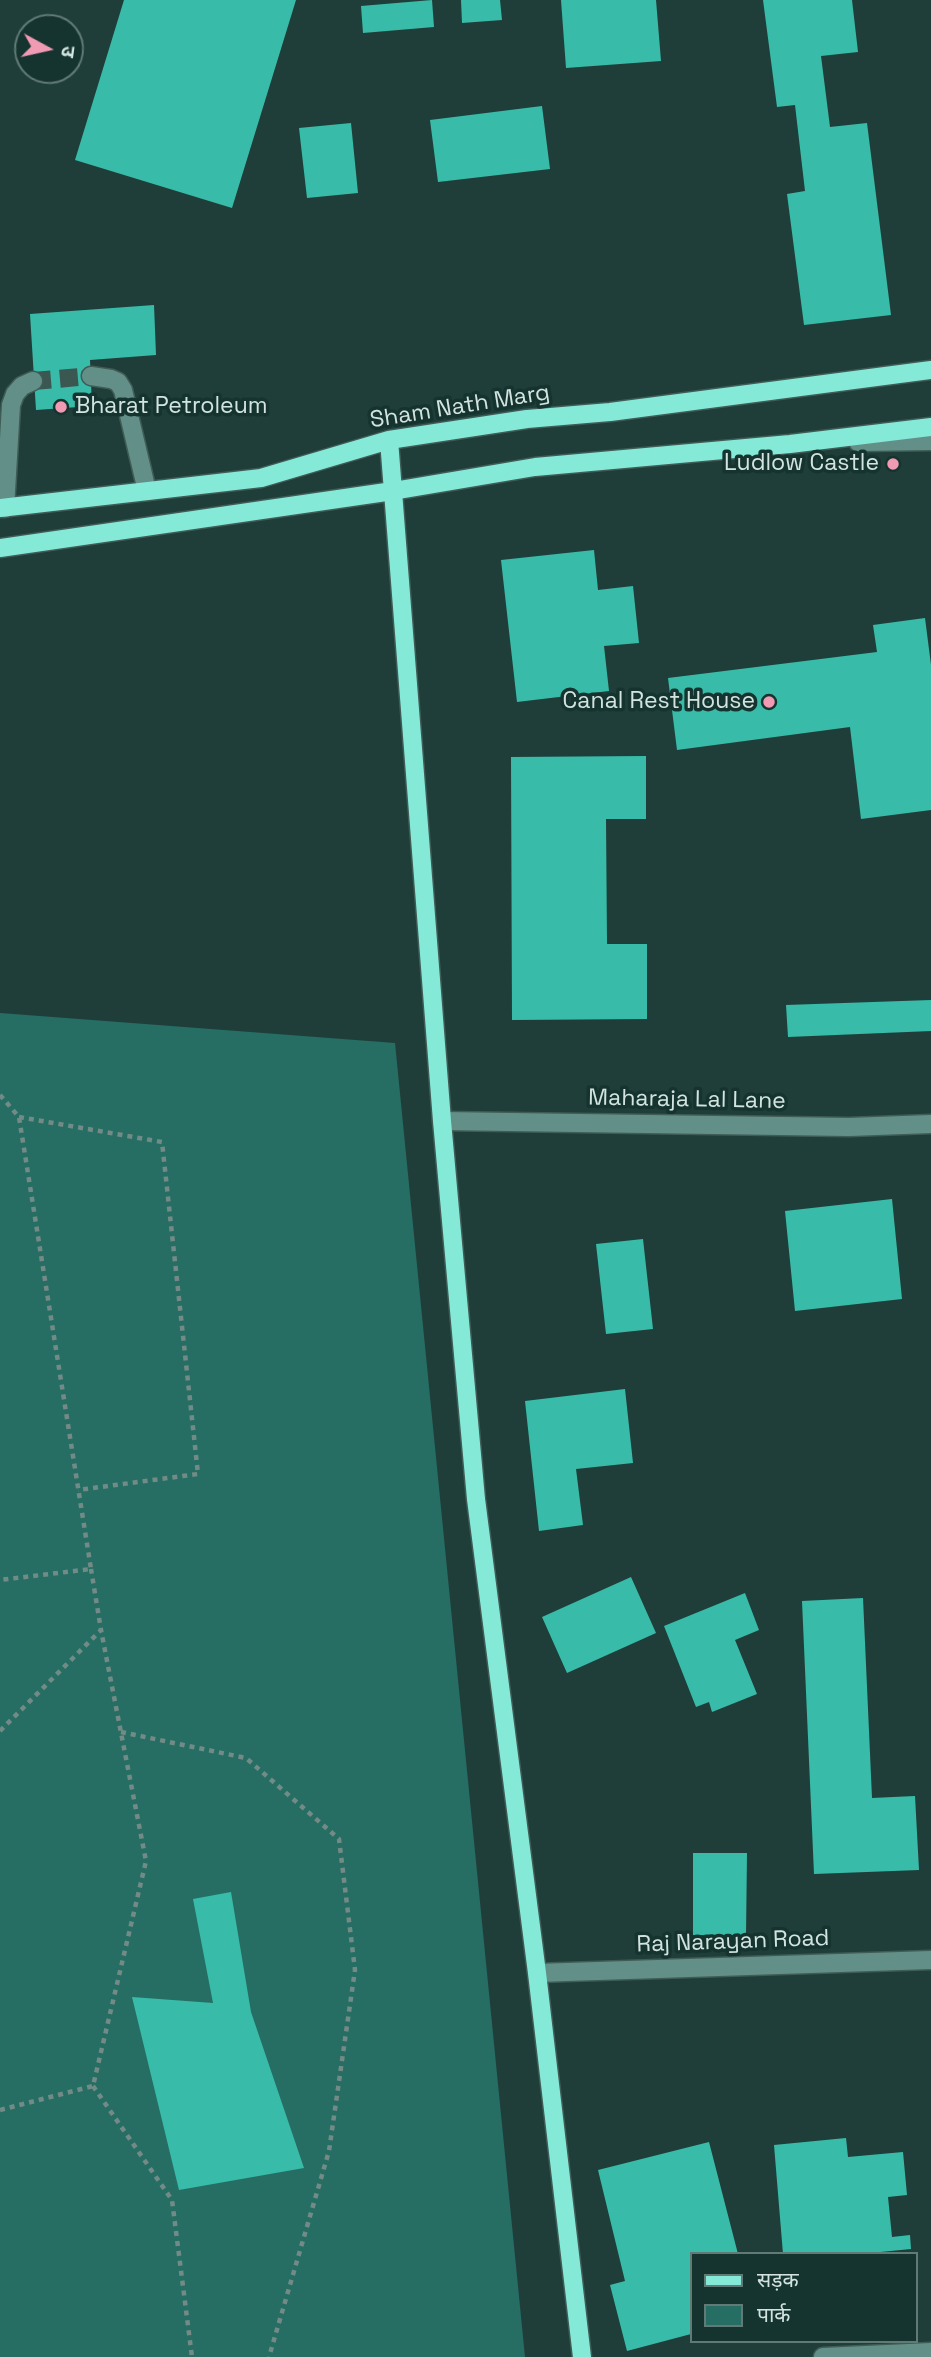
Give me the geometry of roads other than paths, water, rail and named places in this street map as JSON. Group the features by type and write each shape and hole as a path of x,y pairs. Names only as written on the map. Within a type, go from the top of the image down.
{"main road":[{"name":"Sham Nath Marg","path":"3,508 261,478 389,440 527,419 610,412 931,370"},
{"path":"0,548 393,491 535,467 790,444 931,427"},
{"path":"389,440 442,1121 475,1499 537,1973 582,2357"}],"street":[{"path":"92,376 111,379 118,383 122,390 147,491"},
{"path":"3,508 10,405 22,386 33,381"},
{"path":"790,444 931,441"},
{"name":"Maharaja Lal Lane","path":"442,1121 849,1128 931,1124"},
{"name":"Raj Narayan Road","path":"537,1973 931,1960"},
{"path":"823,2357 931,2352"}],"tunnel":[{"path":"33,381 91,376"}],"place":[{"name":"Bharat Petroleum","path":"61,407"},
{"name":"Ludlow Castle","path":"893,464"},
{"name":"Canal Rest House","path":"769,702"}]}
